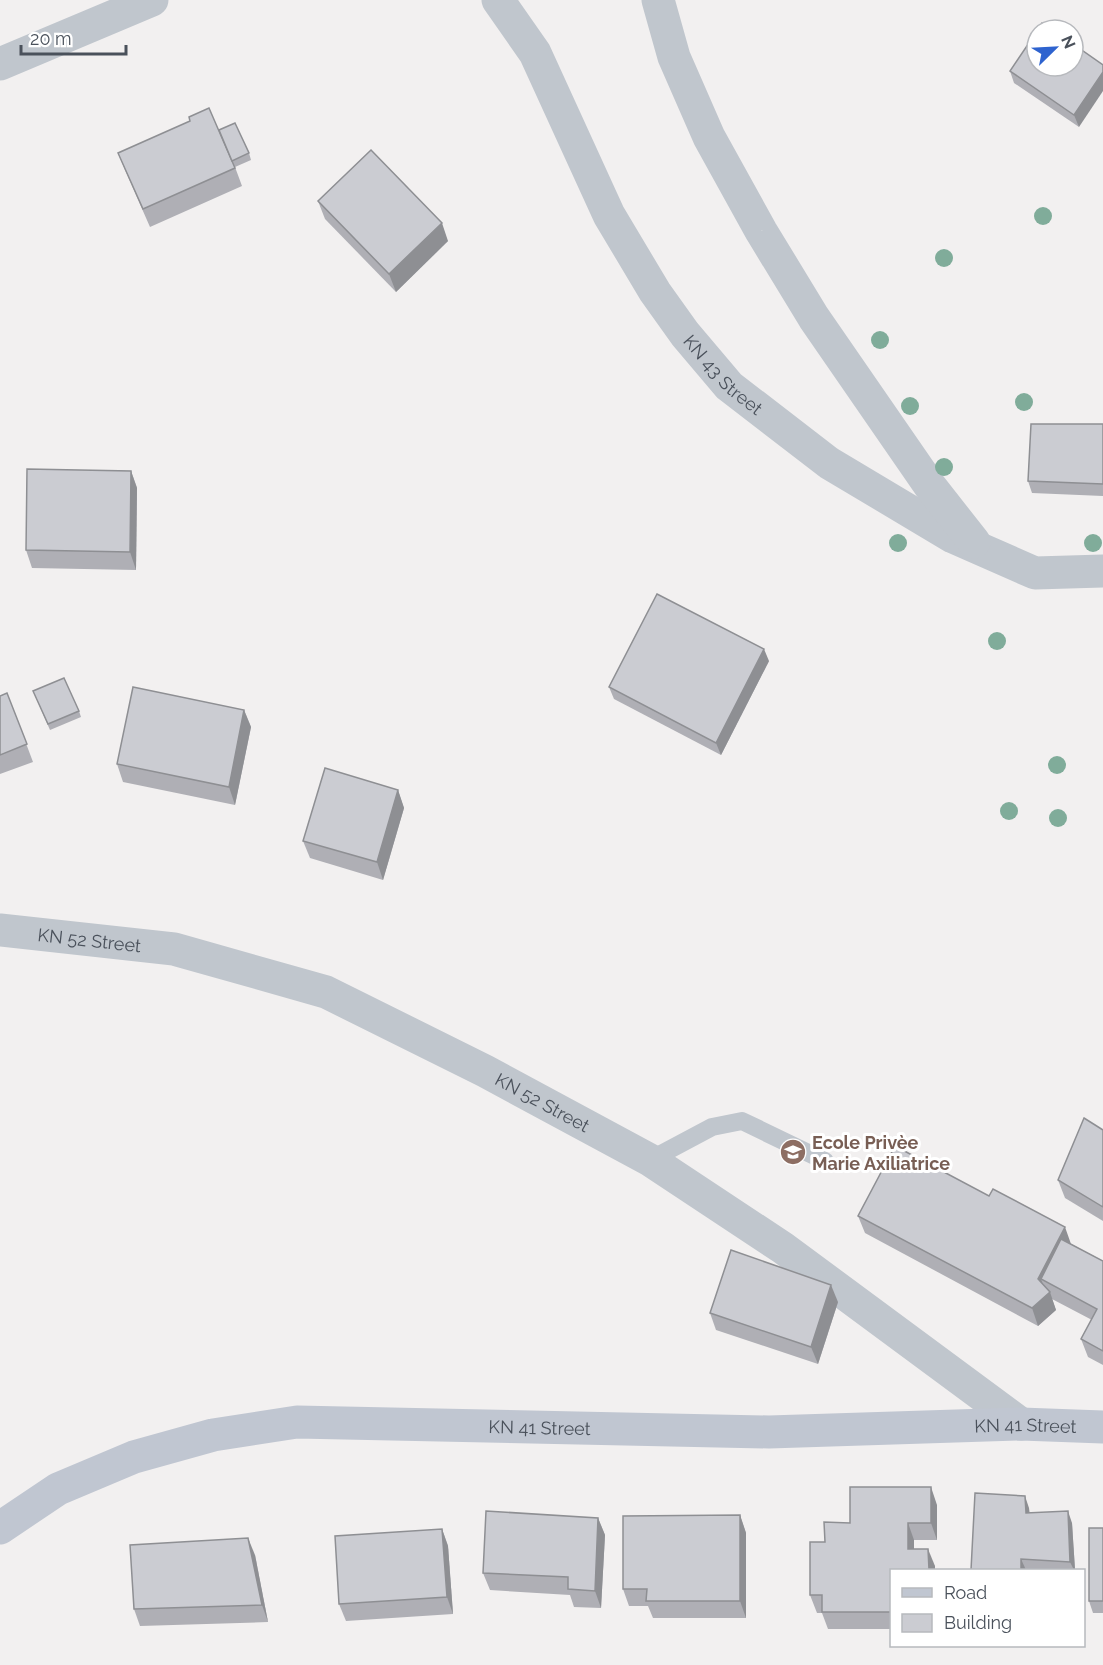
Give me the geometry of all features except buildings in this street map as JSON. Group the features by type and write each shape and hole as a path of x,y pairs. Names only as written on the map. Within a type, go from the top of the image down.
{"main road":[{"name":"KN 41 Street","path":"0,1528 58,1489 134,1457 213,1436 297,1422 770,1432 1021,1424 1103,1427"}],"street":[{"path":"0,64 152,0"},
{"name":"KN 43 Street","path":"498,0 535,53 609,215 679,326 729,386 829,463 952,537 986,561 1035,573 1103,571"},
{"path":"658,0 674,57 709,137 761,231 814,318 930,486 986,561"},
{"name":"KN 52 Street","path":"0,930 174,949 326,992 485,1071 650,1160 783,1248 1021,1424"}],"lane":[{"path":"650,1160 712,1127 742,1121 825,1161"}],"place":[{"name":"Ecole Privèe Marie Axiliatrice","path":"793,1152"}]}
